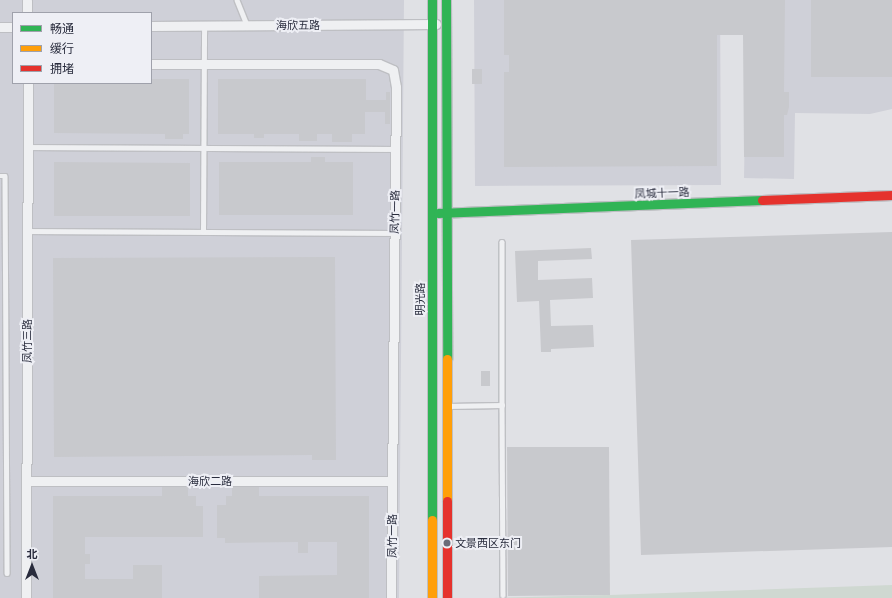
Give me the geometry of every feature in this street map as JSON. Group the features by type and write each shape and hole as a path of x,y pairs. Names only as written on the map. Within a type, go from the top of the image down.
{"main road":[{"name":"明光路","path":"432,0 432,598"},
{"path":"446,0 447,598"},
{"name":"凤城十一路","path":"432,213 892,195"}],"street":[{"path":"27,0 27,12"},
{"name":"海欣五路","path":"152,26 446,24"},
{"path":"0,27 12,27"},
{"name":"凤竹一路","path":"152,64 379,64 393,70 396,87 391,598"},
{"name":"凤竹三路","path":"26,598 28,84"},
{"name":"海欣二路","path":"27,481 392,481"}],"lane":[{"path":"237,0 248,25"},
{"path":"203,232 204,26"},
{"path":"28,147 395,149"},
{"path":"0,176 5,176 7,573"},
{"path":"27,232 394,232"},
{"path":"502,242 502,595"},
{"path":"0,362 6,362"},
{"path":"446,406 502,405"}],"shaded area":[{"path":"0,0 404,0 399,598 0,598"},
{"path":"474,0 720,0 721,185 475,186"},
{"path":"747,0 892,0 892,109 870,114 795,113 794,179 744,178"},
{"path":"892,585 892,598 492,598 610,595"}],"building":[{"path":"504,0 785,0 784,92 789,92 789,107 787,115 784,115 784,157 744,157 743,35 717,35 717,166 504,167 504,72 509,72 509,55 504,55"},
{"path":"811,0 892,0 892,77 811,77"},
{"path":"472,69 482,69 482,84 472,84"},
{"path":"152,79 189,79 189,134 183,134 183,139 165,139 165,134 54,133 54,84 152,84"},
{"path":"218,79 366,79 366,100 386,100 386,92 390,92 390,124 385,124 385,112 365,112 365,134 352,134 352,142 332,142 332,134 317,134 317,141 299,141 299,134 264,134 264,138 254,138 254,134 218,134"},
{"path":"311,157 325,157 325,162 353,162 353,215 219,215 219,162 311,162"},
{"path":"54,162 190,163 190,216 54,216"},
{"path":"892,232 892,547 641,555 631,240"},
{"path":"591,248 592,259 538,261 538,280 592,278 593,298 550,300 551,326 593,325 594,347 551,349 551,352 541,352 539,301 517,302 515,251"},
{"path":"335,257 336,460 312,460 312,455 54,457 53,258"},
{"path":"481,371 490,371 490,386 481,386"},
{"path":"507,447 609,447 610,595 508,596"},
{"path":"162,487 188,487 188,496 196,496 196,506 203,506 203,537 85,537 85,554 90,554 90,564 85,564 85,579 133,579 133,565 162,565 162,598 53,598 53,496 162,496"},
{"path":"232,487 259,487 259,496 369,496 369,598 259,598 259,576 337,575 337,542 308,542 308,553 298,553 298,542 225,543 225,538 217,538 217,505 226,505 226,496 232,496"}],"traffic: fast":[{"path":"432,0 432,520"},
{"path":"446,0 447,359"},
{"path":"438,213 762,200"}],"traffic: slow":[{"path":"447,359 447,501"},
{"path":"432,520 432,598"}],"traffic: jam":[{"path":"762,200 892,195"},
{"path":"447,501 447,598"}],"place":[{"name":"文景西区东门","path":"447,543"}]}
